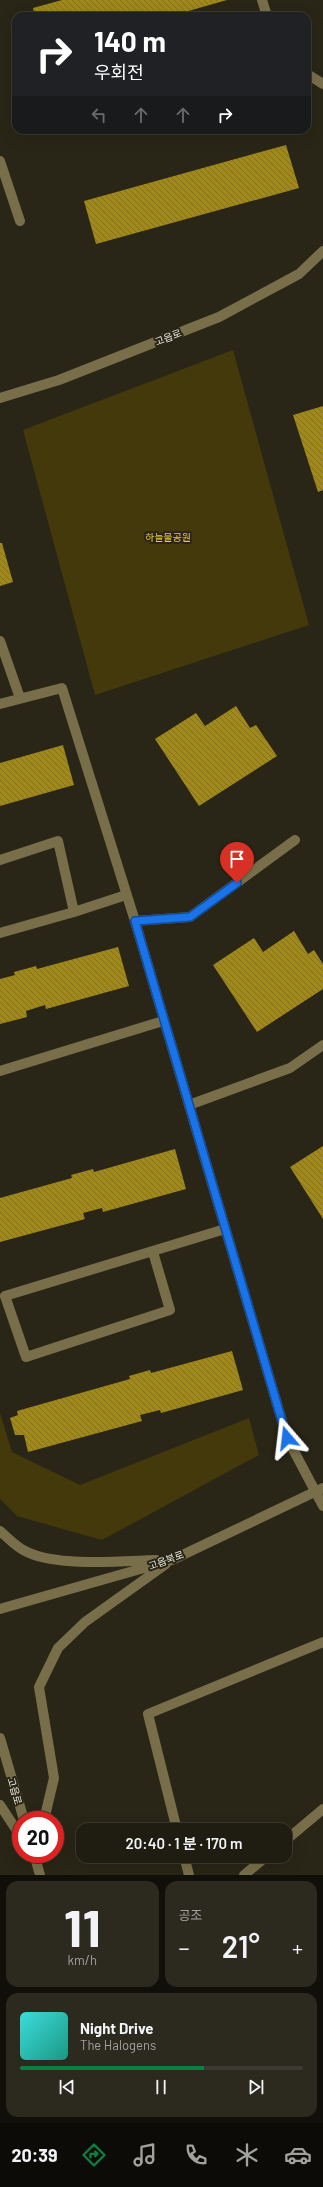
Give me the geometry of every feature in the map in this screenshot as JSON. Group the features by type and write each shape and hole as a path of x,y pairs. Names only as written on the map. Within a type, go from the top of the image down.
{"street":[{"path":"262,0 266,12"},
{"path":"311,76 323,84"},
{"path":"0,161 20,221"},
{"name":"고읍로","path":"0,398 59,380 219,317 299,274 323,251"},
{"path":"0,641 20,698"},
{"path":"0,704 62,688 135,921 163,1021 189,1104 287,1438 320,1490 323,1506"},
{"path":"135,921 190,917 295,840"},
{"path":"0,860 58,841 74,912"},
{"path":"0,933 74,912 126,894"},
{"path":"0,1071 163,1021"},
{"path":"189,1104 290,1068 323,1044"},
{"path":"153,1252 170,1310 26,1357 5,1296 225,1229"},
{"name":"고읍북로","path":"0,1609 172,1560 320,1490"},
{"path":"0,1531 27,1552 48,1558 90,1562 172,1560"},
{"path":"46,1811 54,1778 38,1687 58,1648 85,1622 172,1560"},
{"path":"175,1823 148,1714 323,1642"},
{"name":"고읍로","path":"0,1738 21,1811"},
{"path":"0,1805 12,1823"},
{"path":"292,1835 323,1809"},
{"path":"37,1863 40,1875"},
{"path":"186,1863 189,1875"},
{"path":"244,1875 259,1863"}],"green space":[{"name":"하늘물공원","path":"233,350 309,625 95,695 23,430"},
{"path":"0,1413 12,1452 80,1485 249,1418 259,1455 102,1540 17,1516 0,1499"}],"building":[{"path":"62,0 227,0 185,12 34,12 33,8"},
{"path":"286,145 299,188 96,244 84,201"},
{"path":"323,406 323,490 318,492 293,415"},
{"path":"0,543 2,543 13,582 0,586"},
{"path":"236,706 250,728 256,725 277,756 199,806 155,739 196,713 205,726"},
{"path":"63,745 74,785 0,806 0,763"},
{"path":"294,931 308,954 314,950 323,964 323,989 257,1032 213,965 254,938 263,952"},
{"path":"118,947 129,986 46,1009 45,1005 26,1011 27,1017 0,1024 0,979 15,975 14,972 36,966 37,969"},
{"path":"323,1146 323,1219 290,1167"},
{"path":"175,1149 186,1189 103,1212 102,1208 83,1213 85,1219 0,1242 0,1198 72,1178 71,1175 93,1169 94,1172"},
{"path":"232,1351 243,1390 161,1413 160,1410 140,1415 142,1421 28,1452 24,1435 15,1435 10,1418 18,1415 17,1411 130,1379 129,1376 150,1370 151,1373"}],"route":[{"path":"237,883 190,917 135,921 163,1021 189,1104 242,1289 287,1438"}]}
